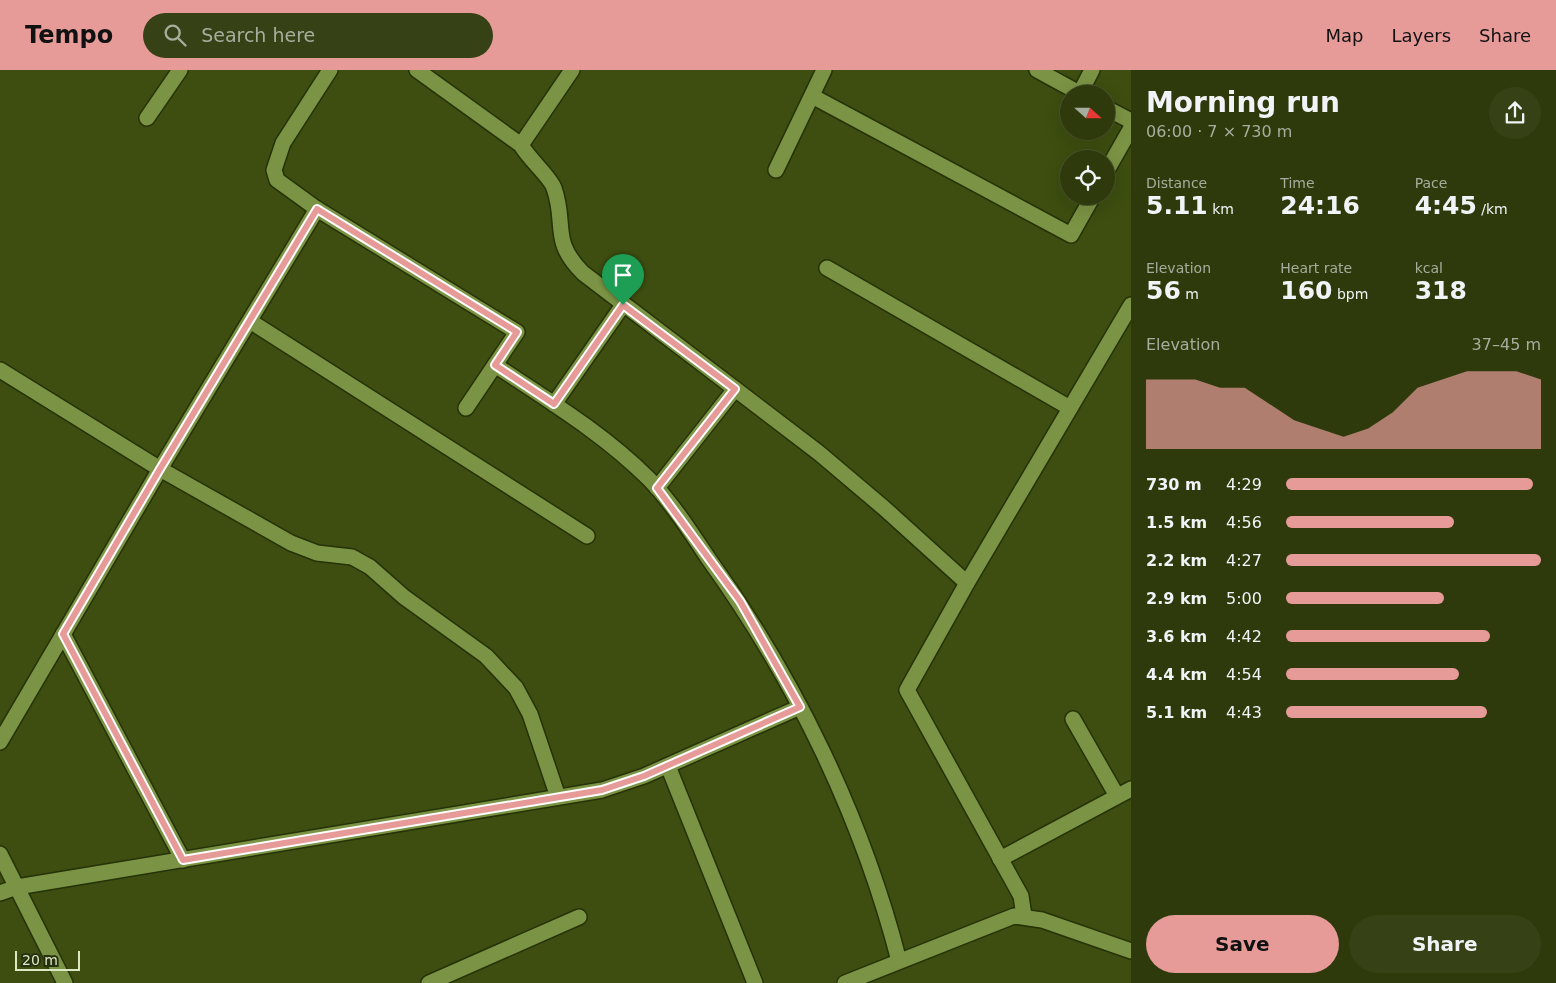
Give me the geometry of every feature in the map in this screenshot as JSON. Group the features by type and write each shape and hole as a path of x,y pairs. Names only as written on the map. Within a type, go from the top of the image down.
{"street":[{"path":"146,118 180,70"},
{"path":"330,70 283,143 274,170 277,180 284,187 317,209 517,332 466,408"},
{"path":"417,70 522,145 528,157 554,185 561,240 569,259 584,274 735,389 870,496 967,582"},
{"path":"522,145 572,70"},
{"path":"776,170 824,70"},
{"path":"1037,70 1064,85"},
{"path":"1084,85 1092,70"},
{"path":"812,96 1071,235 1088,205"},
{"path":"1115,113 1131,121"},
{"path":"1115,156 1131,128"},
{"path":"0,742 160,469 317,209"},
{"path":"826,268 1070,408"},
{"path":"554,404 623,305"},
{"path":"1024,916 1020,896 907,690 967,582 1131,306"},
{"path":"250,320 587,536"},
{"path":"495,365 554,404 625,457 657,488 740,601 800,707 842,792 885,907 899,961"},
{"path":"0,370 160,469 309,552 352,558 362,562 404,597 486,656 516,688 530,714 558,797"},
{"path":"657,488 735,389"},
{"path":"63,634 183,860"},
{"path":"0,893 17,887 602,790 668,766 800,707"},
{"path":"1073,719 1117,796"},
{"path":"668,766 755,983"},
{"path":"1000,858 1131,789"},
{"path":"0,854 65,983"},
{"path":"845,983 1003,918 1024,916 1042,920 1131,951"},
{"path":"429,983 579,917"}],"route":[{"path":"317,209 517,332 495,365 554,404 623,305 735,389 657,488 740,601 800,707 644,776 602,790 183,860 63,634 317,209"}]}
